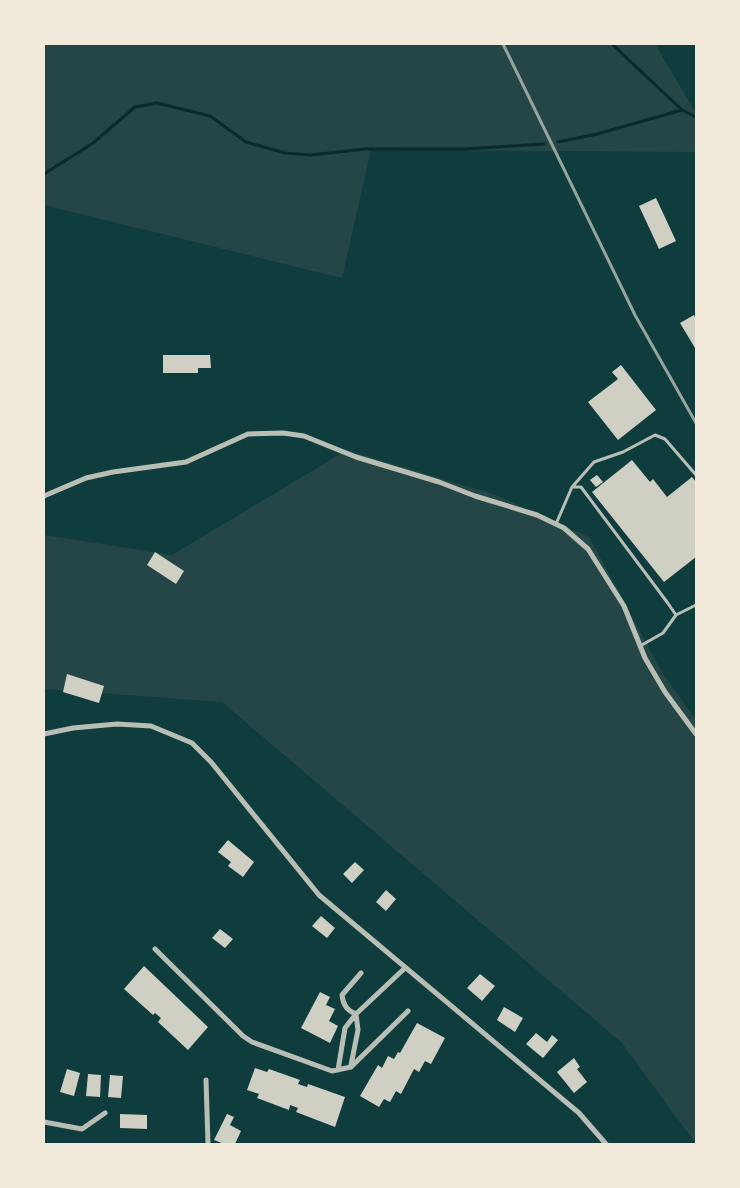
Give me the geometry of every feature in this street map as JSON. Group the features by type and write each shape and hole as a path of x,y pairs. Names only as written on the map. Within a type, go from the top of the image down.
{"street":[{"path":"44,496 86,478 113,472 186,462 248,434 283,432 304,436 356,457 439,482 556,524 588,549 602,569 624,606 640,646 665,692 696,734"},
{"path":"44,734 73,728 117,724 151,726 192,743 211,762 319,896 579,1112 606,1144"},
{"path":"155,949 243,1036 252,1042 332,1071 351,1067 408,1011"},
{"path":"338,1070 345,1028 356,1014 405,968"},
{"path":"356,1014 350,1012 343,1004 342,995 361,973"},
{"path":"351,1067 358,1030 356,1014"},
{"path":"206,1080 208,1144"},
{"path":"44,1122 82,1129 105,1113"}],"lane":[{"path":"556,524 572,487 594,462 623,452 655,435 665,439 696,475"},
{"path":"572,487 581,487 676,615"},
{"path":"640,646 663,633 676,615 696,605"}],"shaded area":[{"path":"44,44 655,44 696,113 696,152 371,150 342,278 44,205"},
{"path":"347,450 496,495 589,537 662,672 696,720 696,1144 621,1042 222,702 44,689 44,535 172,555"}],"building":[{"path":"656,198 676,241 659,249 639,206"},
{"path":"694,315 696,320 695,348 680,323"},
{"path":"163,355 210,355 211,368 198,368 198,373 163,373"},
{"path":"621,365 656,410 618,440 588,402 618,379 612,372"},
{"path":"632,460 650,482 653,479 667,497 692,477 696,482 696,557 664,582 592,492"},
{"path":"597,475 603,482 596,487 590,480"},
{"path":"155,552 184,571 176,584 147,565"},
{"path":"67,674 104,686 99,703 63,692"},
{"path":"228,840 254,862 243,877 228,866 231,862 218,852"},
{"path":"355,862 364,870 352,883 343,874"},
{"path":"386,890 396,899 386,911 376,902"},
{"path":"321,916 335,928 327,938 312,926"},
{"path":"220,929 233,939 225,948 212,938"},
{"path":"144,966 208,1027 188,1050 158,1022 161,1018 155,1013 153,1015 124,989"},
{"path":"480,974 495,986 482,1001 467,988"},
{"path":"320,992 330,997 326,1005 335,1009 329,1021 338,1026 330,1043 301,1028"},
{"path":"504,1007 523,1018 515,1032 497,1020"},
{"path":"417,1023 445,1038 431,1064 425,1061 419,1072 414,1069 401,1094 396,1091 390,1102 384,1099 379,1107 360,1096 378,1065 382,1068 388,1056 394,1059 398,1052 400,1053"},
{"path":"536,1033 547,1042 552,1035 558,1040 543,1058 526,1044"},
{"path":"574,1058 580,1067 577,1069 587,1082 574,1093 557,1072"},
{"path":"255,1068 267,1072 269,1069 300,1080 298,1084 307,1087 308,1084 345,1097 335,1127 296,1112 298,1108 290,1105 289,1110 257,1098 259,1094 247,1090"},
{"path":"67,1069 80,1073 74,1096 60,1092"},
{"path":"88,1074 101,1075 100,1097 86,1096"},
{"path":"110,1075 123,1076 121,1098 108,1097"},
{"path":"120,1114 147,1115 147,1129 120,1128"},
{"path":"227,1114 234,1117 230,1125 241,1131 235,1144 224,1144 214,1140"}],"waterway":[{"path":"612,44 682,110 696,117"},
{"path":"44,174 93,143 135,107 157,103 210,116 246,142 285,153 311,155 365,149 464,149 544,144"},
{"path":"558,142 597,134 682,110"}],"railway":[{"path":"503,44 635,315 696,423"}]}
